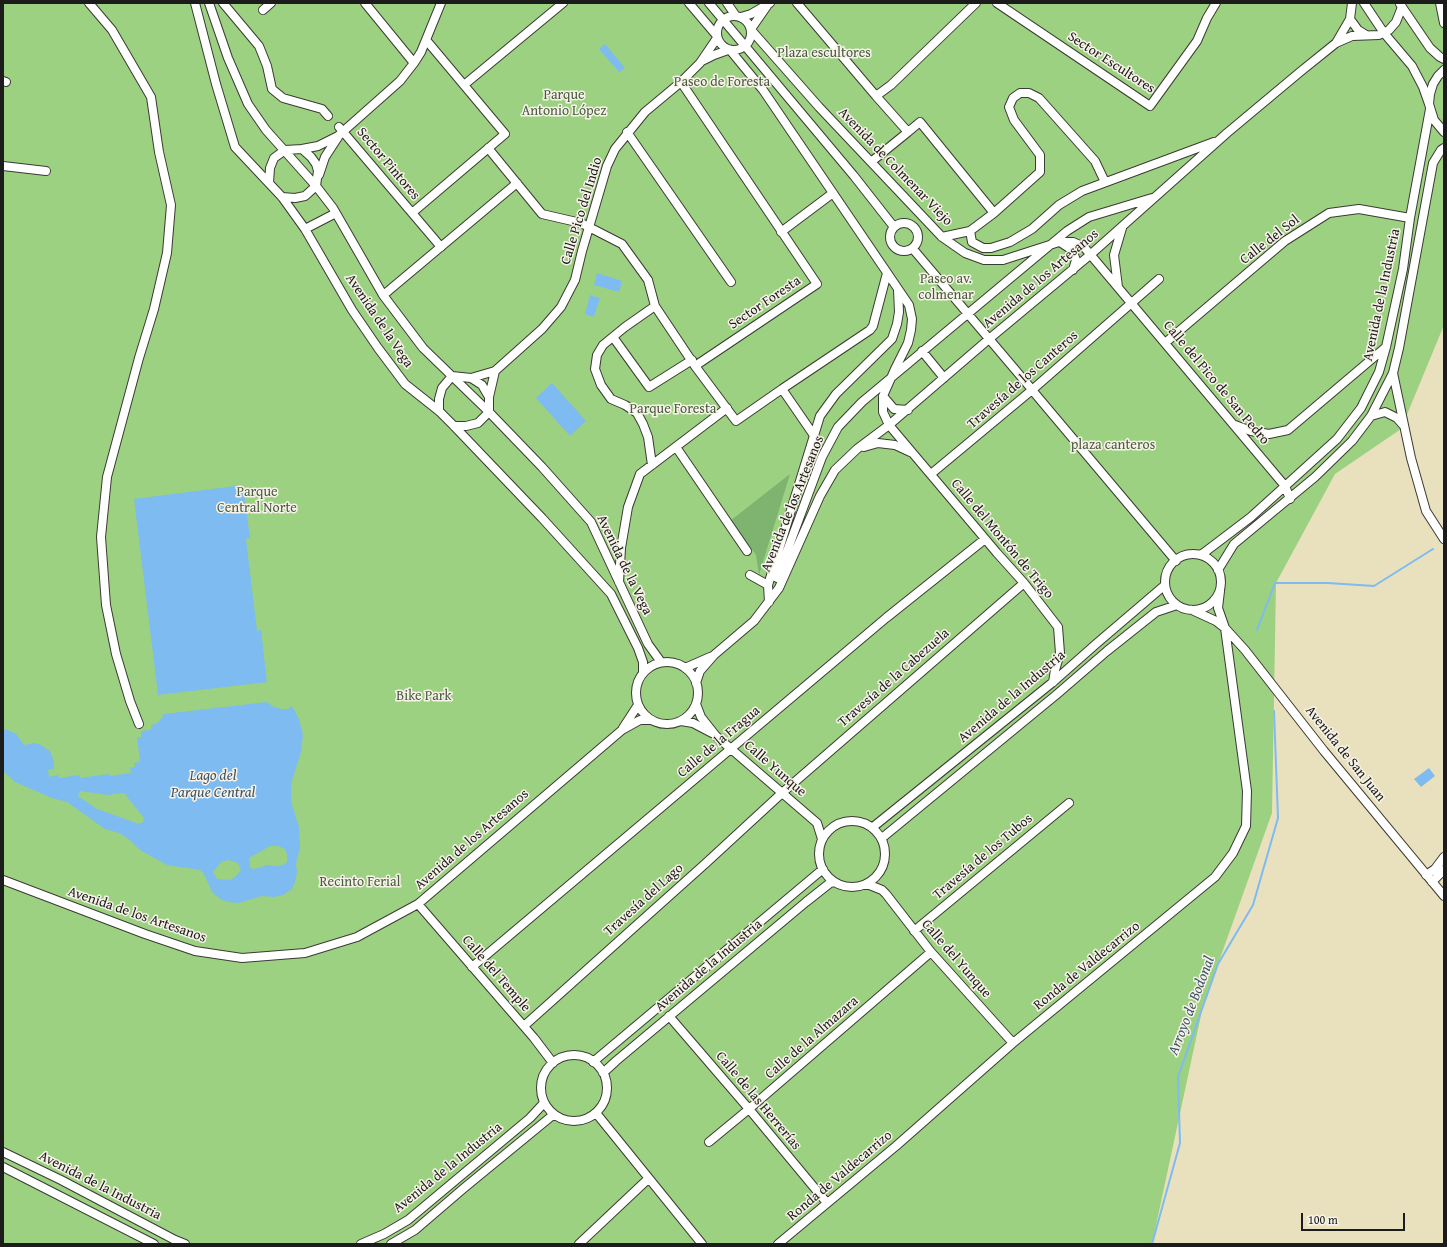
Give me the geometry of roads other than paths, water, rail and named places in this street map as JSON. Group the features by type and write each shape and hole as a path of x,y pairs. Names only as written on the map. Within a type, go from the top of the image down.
{"street":[{"path":"89,3 112,30 151,97 156,152 172,205 166,253 154,309 139,358 107,477 101,537 106,605 116,654 130,701 139,724"},
{"name":"Avenida de la Vega","path":"195,3 216,84 235,147 282,197 305,229 352,310 405,384 439,411 454,426 542,518 611,594 638,648 643,662 643,672"},
{"name":"Avenida de la Vega","path":"209,3 228,58 248,104 266,130 316,186 336,213 383,295 424,348 542,466 591,522 648,644 661,662"},
{"path":"223,3 260,46 267,66 272,89 283,98 322,109 328,116"},
{"path":"264,10 271,3"},
{"path":"365,3 414,63"},
{"path":"269,183 270,168 274,158 285,150 318,146 340,132 400,81 414,63 426,41 441,3"},
{"path":"464,85 563,3"},
{"path":"689,3 717,37 722,46 729,50 763,90 909,305 912,319 908,343 882,396 884,412 889,425"},
{"path":"709,3 854,176 894,227 889,236 893,247 902,252 908,252 913,249 1176,560"},
{"path":"727,3 738,16"},
{"path":"797,3 908,132"},
{"path":"876,96 891,85 976,3"},
{"name":"Sector Escultores","path":"997,3 1150,106 1196,41 1216,3"},
{"path":"1352,3 1350,19 1358,30 1367,36"},
{"path":"1364,3 1384,33 1412,66 1423,87 1434,120 1444,132"},
{"path":"1440,3 1444,23"},
{"path":"723,20 729,16 751,14 768,4"},
{"path":"745,47 750,40 752,30 768,4"},
{"path":"1384,33 1396,22 1401,5"},
{"path":"1401,5 1430,48 1444,59"},
{"name":"Avenida de Colmenar Viejo","path":"738,16 748,22 752,30 819,107 942,237 965,253 984,260 1003,260 1059,242 1073,242 1084,247 1090,255"},
{"name":"Avenida de los Artesanos","path":"1336,43 1350,19"},
{"name":"Calle Pico del Indio","path":"471,378 495,371 542,329 561,307 575,280 607,166 615,148 645,112 681,82 700,63 717,37 718,27 723,20"},
{"name":"Avenida de los Artesanos","path":"696,683 700,671 714,655 754,621 779,588 824,488 835,470 857,449 908,410 989,339 1122,228 1130,218 1219,141 1336,43 1352,36 1379,35 1384,33"},
{"name":"Sector Pintores","path":"412,213 505,134 426,41"},
{"name":"Calle Pico del Indio","path":"700,63 714,55 745,47"},
{"name":"Avenida de la Industria","path":"1201,555 1251,517 1337,440 1361,408 1379,372 1386,347 1403,269 1410,218 1430,107 1430,94 1433,84 1444,70"},
{"name":"Sector Foresta","path":"681,82 817,284 694,363"},
{"path":"942,237 970,231 994,213 1040,172 1040,155 1014,120 1009,107 1013,98 1020,93 1029,93 1039,98 1094,161 1106,182"},
{"path":"872,162 920,122 994,213"},
{"path":"282,197 295,198 305,196 316,186 325,157 340,132"},
{"name":"Sector Pintores","path":"340,132 441,247"},
{"path":"627,132 731,282"},
{"name":"Avenida de Colmenar Viejo","path":"970,231 972,242 983,248 991,248 1010,242 1032,229 1059,205 1082,191 1219,141"},
{"path":"488,148 542,214 589,226 622,244 648,280 655,306 736,421 870,330 873,326 887,273"},
{"name":"Avenida de la Industria","path":"1218,570 1234,544 1290,499 1346,448 1371,416 1393,372 1399,348 1433,163 1441,150 1444,148"},
{"path":"302,149 316,164 318,171 316,186"},
{"path":"3,166 46,171"},
{"path":"387,292 517,183"},
{"path":"781,232 833,193"},
{"name":"Avenida de los Artesanos","path":"769,602 822,457 838,427 862,402 1047,246 1067,231 1089,217 1155,197"},
{"name":"Calle del Sol","path":"1165,343 1285,241 1329,213 1358,209 1410,218"},
{"path":"305,229 336,213"},
{"name":"Avenida de Colmenar Viejo","path":"894,227 902,223 907,223 915,228 918,237 916,246 913,249"},
{"path":"1118,287 1114,256 1122,228"},
{"path":"1059,242 1072,250 1076,260 1073,270"},
{"name":"Calle del Pico de San Pedro","path":"1090,255 1286,486 1290,499"},
{"name":"Travesía de los Canteros","path":"931,474 1158,279"},
{"path":"769,602 768,585 813,434 820,416 829,402 892,339 899,312 898,289"},
{"path":"652,466 648,437 644,424 637,414 625,405 611,399 601,385 595,369 597,355 603,345 655,306"},
{"path":"613,337 649,387 694,363"},
{"path":"1234,425 1251,432 1269,434 1288,430 1386,347"},
{"path":"922,351 944,378"},
{"path":"454,426 466,426 478,423 489,412 489,397 495,371"},
{"path":"1393,372 1410,458 1426,511 1444,539"},
{"path":"439,411 439,399 442,388 452,376 471,378 482,385 489,397"},
{"path":"782,389 813,434"},
{"path":"882,396 894,409 908,410"},
{"path":"619,583 621,548 628,506 640,474 727,408"},
{"path":"1371,416 1385,412 1397,418 1404,427"},
{"name":"Calle del Montón de Trigo","path":"889,425 1024,583 1058,627 1060,653 1053,682"},
{"path":"857,449 878,443 895,445 913,453"},
{"path":"676,447 747,551"},
{"path":"801,474 814,479 824,488"},
{"name":"Calle de la Fragua","path":"472,967 886,618 985,539"},
{"path":"1188,555 1201,555 1214,564 1218,570 1221,584 1220,591 1209,606 1201,609 1184,609 1171,600 1165,585 1168,571 1176,560 1188,555"},
{"path":"750,575 768,585"},
{"name":"Travesía de la Cabezuela","path":"782,793 1024,583"},
{"name":"Avenida de la Industria","path":"873,828 1053,682 1165,585"},
{"name":"Ronda de Valdecarrizo","path":"778,1244 896,1146 1013,1044 1215,877 1233,853 1246,826 1247,791 1225,628 1218,608 1220,591"},
{"name":"Avenida de la Industria","path":"882,838 1056,695 1107,650 1156,612 1177,605"},
{"path":"1192,610 1210,617 1225,628"},
{"name":"Avenida de San Juan","path":"1225,628 1254,661 1324,751 1444,896"},
{"path":"1230,660 1234,655 1245,650"},
{"name":"Avenida de los Artesanos","path":"685,668 714,655"},
{"path":"661,662 673,663 685,668 692,675 696,683 698,694 696,704 688,717 674,724 666,725 650,720 641,711 635,697 638,680 643,672 654,664 661,662"},
{"name":"Calle Yunque","path":"696,704 701,717 716,736"},
{"name":"Avenida de los Artesanos","path":"622,730 638,705"},
{"name":"Avenida de los Artesanos","path":"3,880 195,951 242,958 305,954 357,937 418,904 622,730 640,720 650,720"},
{"name":"Calle Yunque","path":"681,721 694,723 716,736 817,823 832,828"},
{"name":"Travesía del Lago","path":"524,1026 782,793"},
{"name":"Travesía de los Tubos","path":"914,931 1068,803"},
{"path":"852,820 863,822 873,828 882,838 886,857 879,875 867,884 856,887 844,886 834,882 827,876 819,860 819,849 822,839 832,828 842,822 852,820"},
{"path":"817,823 822,839"},
{"path":"1426,875 1435,869 1444,857"},
{"name":"Avenida de la Industria","path":"593,1062 619,1042 823,869"},
{"path":"1432,882 1444,870"},
{"name":"Calle del Yunque","path":"879,875 882,890 914,931 1013,1044"},
{"name":"Avenida de la Industria","path":"603,1073 806,902 830,883 834,882"},
{"path":"867,884 882,890"},
{"name":"Calle del Temple","path":"418,904 524,1026 553,1062"},
{"name":"Calle de la Almazara","path":"709,1142 931,952"},
{"name":"Calle de las Herrerías","path":"669,1016 827,1203"},
{"path":"573,1055 584,1057 593,1062 603,1073 606,1084 606,1095 602,1105 596,1113 586,1119 575,1122 563,1120 553,1114 544,1103 541,1092 542,1081 546,1071 553,1062 563,1057 573,1055"},
{"name":"Avenida de la Industria","path":"361,1244 384,1234 408,1220 530,1118 544,1103"},
{"path":"596,1113 702,1244"},
{"name":"Avenida de la Industria","path":"391,1244 415,1230 553,1114"},
{"name":"Avenida de la Industria","path":"3,1152 185,1244"},
{"name":"Avenida de la Industria","path":"3,1167 154,1244"},
{"path":"579,1244 648,1179"}],"water":[{"path":"605,44 625,68 619,72 599,49"},
{"path":"597,273 622,281 619,292 594,285"},
{"path":"590,295 600,298 594,317 585,314"},
{"path":"552,383 586,421 570,436 536,398"},
{"path":"243,485 250,538 246,539 257,631 261,630 267,682 158,695 134,499"},
{"name":"Lago del Parque Central","path":"267,702 272,706 281,709 288,709 292,706 299,719 303,735 301,752 292,780 291,792 292,805 299,827 300,847 296,864 297,872 292,889 283,895 274,897 262,896 239,903 228,902 220,899 212,892 204,874 200,870 167,865 140,850 130,840 119,833 105,829 67,802 52,798 15,782 3,771 3,729 16,734 24,745 34,743 39,744 50,751 54,762 54,769 48,770 49,777 58,775 59,778 79,775 80,778 131,773 130,768 135,767 134,763 140,762 137,737 141,737 141,731 151,730 151,725 156,724 164,714","holes":["80,791 107,795 124,793 144,818 143,822 139,824 97,809 78,796","270,846 278,846 285,849 287,862 283,865 268,865 254,869 250,868 249,858","228,860 238,863 241,870 230,880 217,879 213,872 221,862"]},
{"path":"1429,768 1435,776 1421,787 1414,779"}],"waterway":[{"name":"Arroyo de Bodonal","path":"1257,630 1275,583 1328,583 1374,586 1433,549"},
{"name":"Arroyo de Bodonal","path":"1152,1244 1180,1143 1178,1077 1218,964 1253,905 1278,818 1274,711"}],"park label":[{"name":"Plaza escultores","path":"824,53"},
{"name":"Paseo de Foresta","path":"722,82"},
{"name":"Parque Antonio López","path":"564,104"},
{"name":"Paseo av. colmenar","path":"946,288"},
{"name":"Parque Foresta","path":"673,409"},
{"name":"plaza canteros","path":"1113,445"},
{"name":"Parque Central Norte","path":"257,500"},
{"name":"Bike Park","path":"424,696"},
{"name":"Recinto Ferial","path":"360,882"}]}
